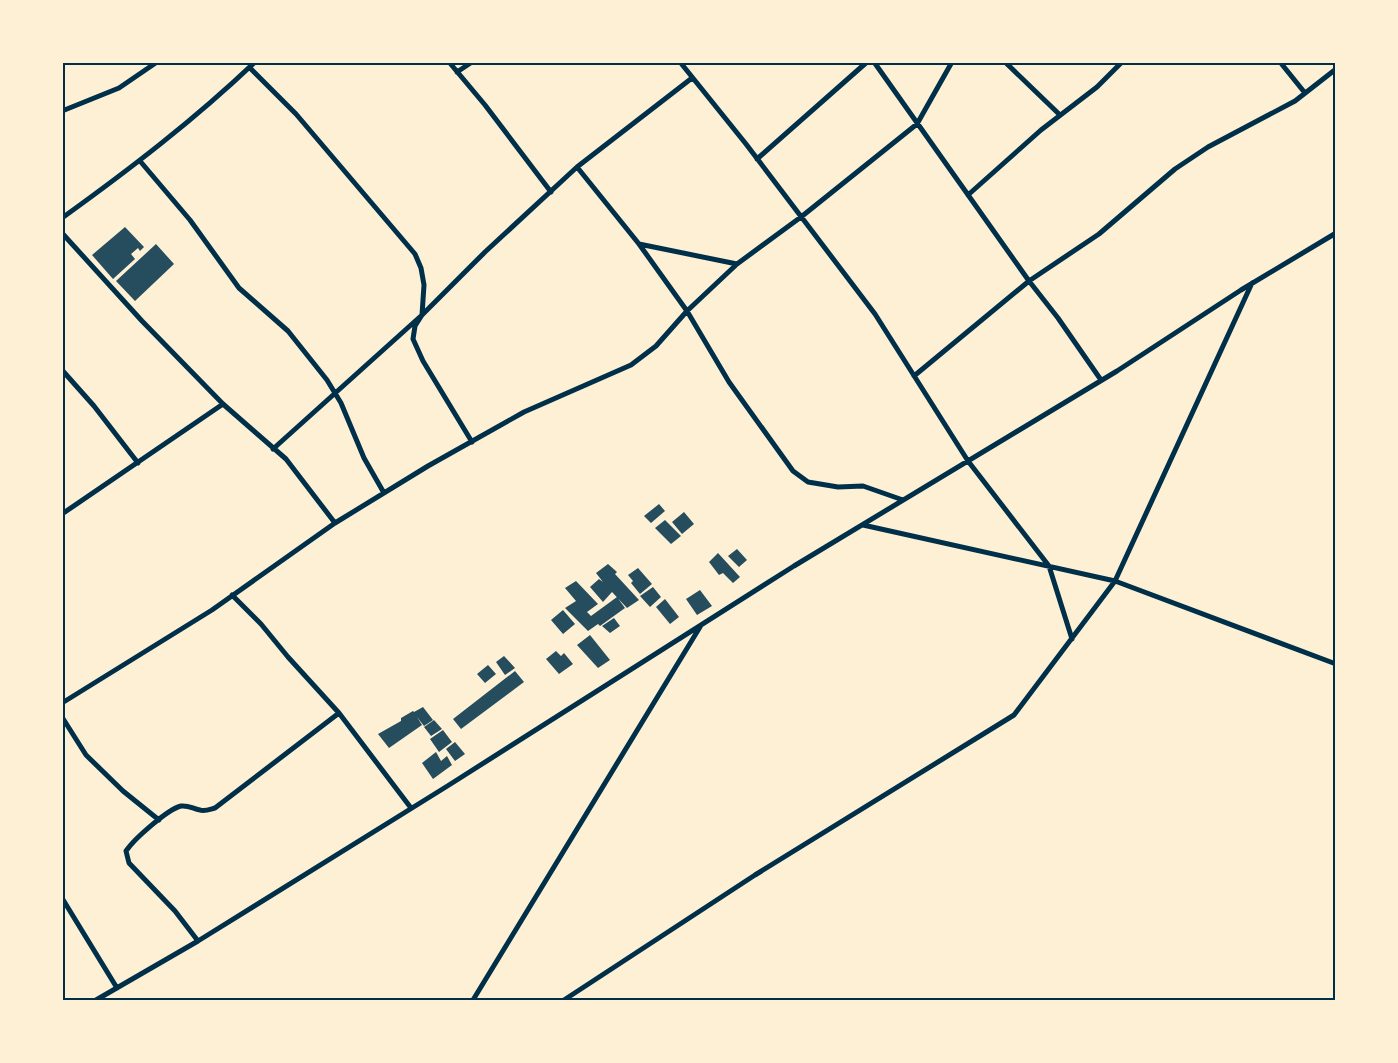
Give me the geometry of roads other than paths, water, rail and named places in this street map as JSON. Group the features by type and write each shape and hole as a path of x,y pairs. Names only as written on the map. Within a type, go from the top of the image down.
{"street":[{"path":"62,111 119,88 157,62"},
{"path":"62,218 140,161 211,104 255,62"},
{"path":"449,62 551,192"},
{"path":"457,72 472,62"},
{"path":"757,159 867,62"},
{"path":"874,62 1101,380"},
{"path":"62,703 232,595 335,523 384,492 524,412 630,365 656,346 687,311 737,264 801,217 918,124 952,62"},
{"path":"1005,62 1060,115"},
{"path":"968,195 1041,130 1097,87 1122,62"},
{"path":"1280,62 1305,93"},
{"path":"680,63 757,159 875,314 968,461 1049,566 1072,639"},
{"path":"250,68 296,114 412,250 421,268 424,285 422,316 415,326 413,339 472,442"},
{"path":"914,376 1029,281 1098,234 1175,170 1208,147 1295,101 1336,69"},
{"path":"273,448 422,316 485,252 578,167 692,78"},
{"path":"140,161 190,220 239,288 288,331 327,380 341,403 364,458 384,492"},
{"path":"578,167 639,244 687,311 730,382 793,471 808,482 838,487 863,486 903,500"},
{"path":"62,233 223,404 286,459 335,523"},
{"path":"96,1000 198,941 702,625 1101,380 1252,283 1336,233"},
{"path":"639,244 737,264"},
{"path":"564,1000 755,874 1014,715 1115,581 1252,283"},
{"path":"62,370 94,406 138,462"},
{"path":"62,514 223,404"},
{"path":"863,525 1115,581 1336,664"},
{"path":"232,595 261,624 339,713 411,808"},
{"path":"473,1000 702,625"},
{"path":"198,941 176,911 129,863 126,850 131,843 179,806 189,806 202,811 215,808 339,713"},
{"path":"62,717 86,755 123,791 159,820"},
{"path":"62,898 117,988"}]}
